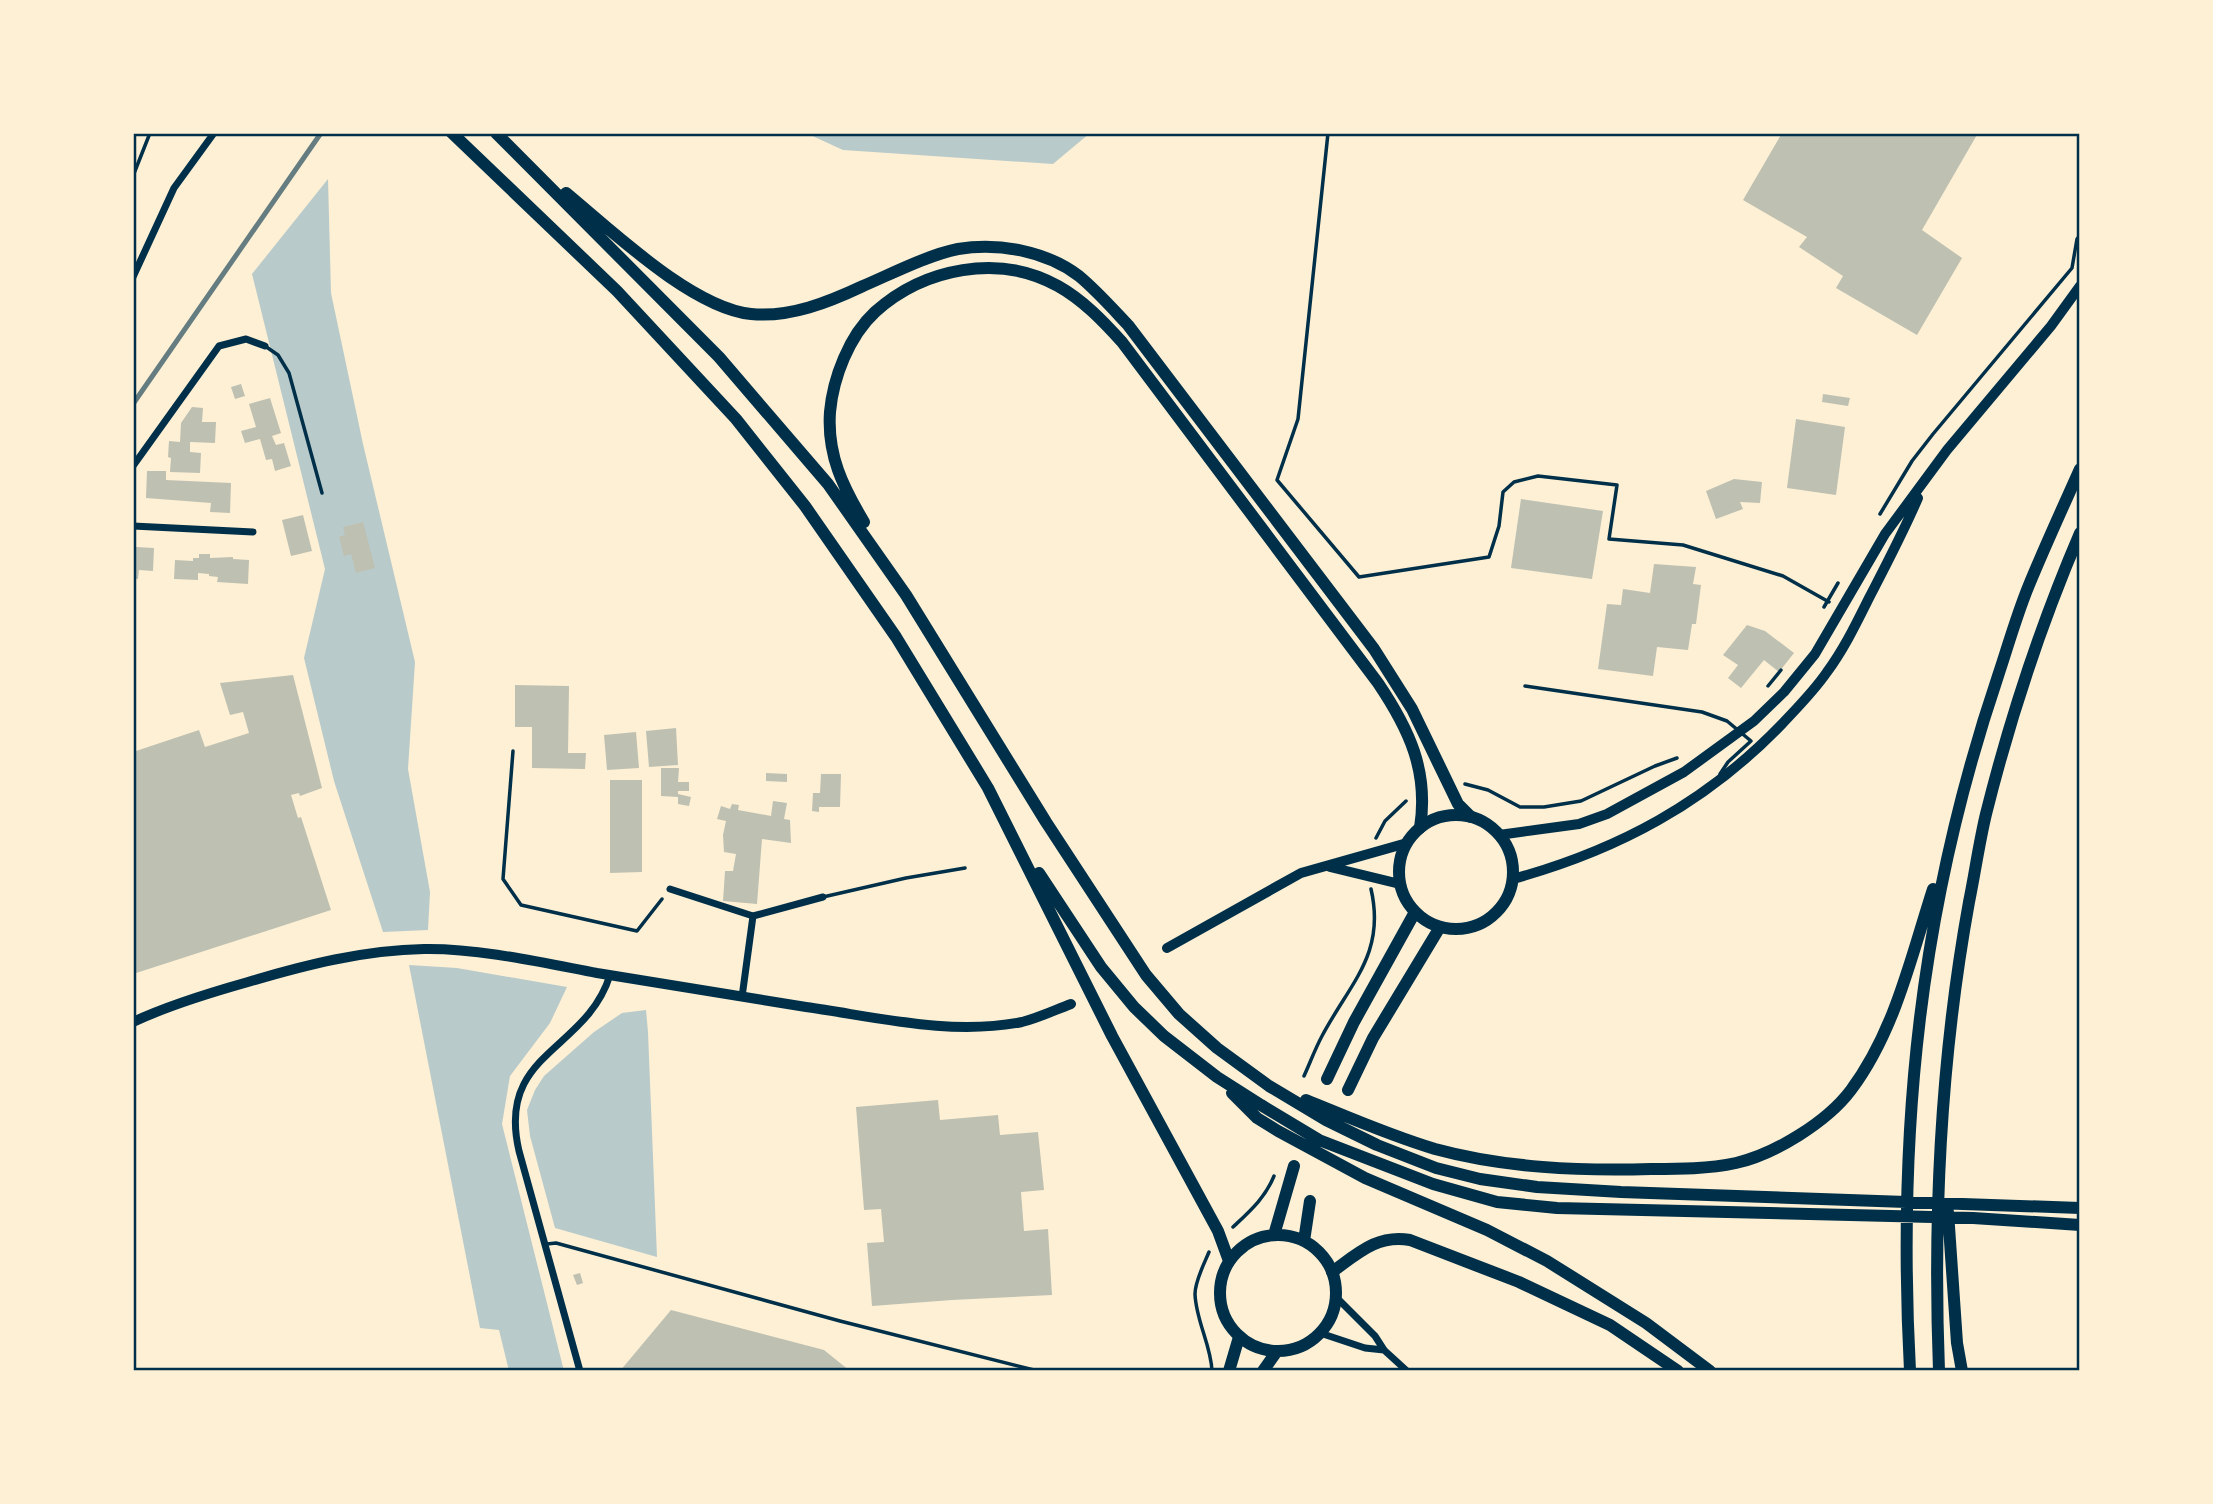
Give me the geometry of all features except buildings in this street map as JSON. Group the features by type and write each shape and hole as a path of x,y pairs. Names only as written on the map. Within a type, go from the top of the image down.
{"main road":[{"path":"452,133 617,291 736,419 805,506 896,636 956,733 1009,828 1112,1036 1218,1231 1229,1261"},
{"path":"496,133 719,357 828,484 906,595"},
{"path":"514,150 662,272 713,302 750,314 787,312 828,302 894,272 957,249 1017,249 1046,258 1077,275 1128,325 1374,649 1412,709 1458,804 1471,817 1486,824 1499,835 1508,848 1513,863 1513,878 1506,901 1497,913 1471,928 1440,927 1415,912 1406,899 1400,884 1400,863 1407,843 1420,828 1435,819 1471,817"},
{"path":"1420,828 1422,789 1418,760 1398,713 1378,682 1122,342 1102,320 1075,297 1040,277 1020,271 981,268 946,272 929,279 875,313 863,326 843,362 830,412 836,467 843,486 906,595 1046,822 1146,975 1179,1014 1217,1048 1269,1086 1326,1120 1377,1145 1436,1168 1480,1179 1537,1187 2080,1208"},
{"path":"1499,835 1579,824 1607,814 1684,772 1754,721 1784,692 1815,654 1885,534 1947,450 2051,326 2080,286"},
{"path":"2051,326 2080,298"},
{"path":"1269,1086 1381,1131 1436,1149 1506,1164 1558,1168 1695,1168 1738,1162 1773,1149 1828,1115 1851,1091 1887,1030 1952,829 1979,733 2029,584 2080,469"},
{"path":"1513,878 1590,855 1637,833 1710,788 1772,734 1826,675 1846,645 1900,541 1924,483"},
{"path":"1939,1371 1936,1304 1942,1121 1960,956 1985,817 2023,682 2080,533"},
{"path":"1009,828 1101,967 1134,1007 1164,1037 1217,1077 1278,1131 1366,1178 1487,1230 1547,1261 1646,1323 1710,1371"},
{"path":"1910,1371 1906,1286 1911,1097 1929,950 1952,829"},
{"path":"1327,1079 1354,1022 1415,912"},
{"path":"1348,1090 1373,1038 1440,927"},
{"path":"1259,1112 1370,1161 1433,1184 1497,1202 1557,1208 1973,1219 2080,1225"},
{"path":"1942,1121 1957,1343 1962,1371"},
{"path":"1274,1235 1294,1166"},
{"path":"1304,1241 1310,1201"},
{"path":"1274,1235 1290,1236 1316,1249 1332,1272 1336,1297 1328,1322 1320,1333 1301,1347 1277,1351 1257,1348 1239,1337 1223,1315 1219,1287 1229,1261 1248,1242 1274,1235"},
{"path":"1332,1272 1363,1250 1385,1239 1398,1237 1410,1240 1519,1282 1610,1325 1678,1371"},
{"path":"1229,1371 1239,1337"},
{"path":"1263,1371 1277,1351"}],"street":[{"path":"133,277 174,188 214,133"},
{"path":"133,466 219,346 246,339 265,346"},
{"path":"133,526 253,532"},
{"path":"1167,948 1301,873 1407,843"},
{"path":"1326,867 1400,884"},
{"path":"670,889 753,916 823,897"},
{"path":"742,997 753,916"},
{"path":"133,1022 210,993 273,974 377,952 426,949 467,952 946,1028 1024,1021 1071,1004"},
{"path":"580,1371 514,1121 516,1105 527,1076 596,1006 606,991 611,975"},
{"path":"1336,1297 1407,1371"},
{"path":"1320,1333 1365,1348 1384,1350"}],"lane":[{"path":"133,176 150,133"},
{"path":"265,346 278,355 289,373 322,493"},
{"path":"1525,686 1707,713 1727,721 1751,741 1728,762 1710,788"},
{"path":"823,897 965,868"},
{"path":"545,1245 556,1243 840,1321 1038,1371"}],"path":[{"path":"1328,133 1298,419 1277,480 1359,577 1489,557 1499,526 1503,492 1514,482 1538,476 1617,485 1609,539 1683,545 1783,576 1841,610"},
{"path":"1877,519 1912,461 2071,268 2080,236"},
{"path":"1823,610 1841,577"},
{"path":"1767,686 1783,667"},
{"path":"513,751 503,878 521,905 637,931 670,889"},
{"path":"1448,785 1463,783 1488,790 1520,807 1544,807 1581,801 1687,754"},
{"path":"1368,854 1385,821 1422,789"},
{"path":"1304,1076 1322,1036 1371,951 1376,910 1368,876"}],"shaded area":[{"path":"806,133 1090,133 1053,164 843,150"},
{"path":"328,179 331,293 363,444 415,662 408,769 430,892 428,930 383,932 334,781 304,658 325,569 252,274"},
{"path":"409,965 457,968 567,987 550,1023 510,1076 502,1124 564,1371 509,1371 499,1330 480,1328"},
{"path":"646,1010 657,1257 555,1228 530,1136 527,1110 544,1076 594,1032 622,1013"}],"railway":[{"path":"133,404 321,133"}]}
